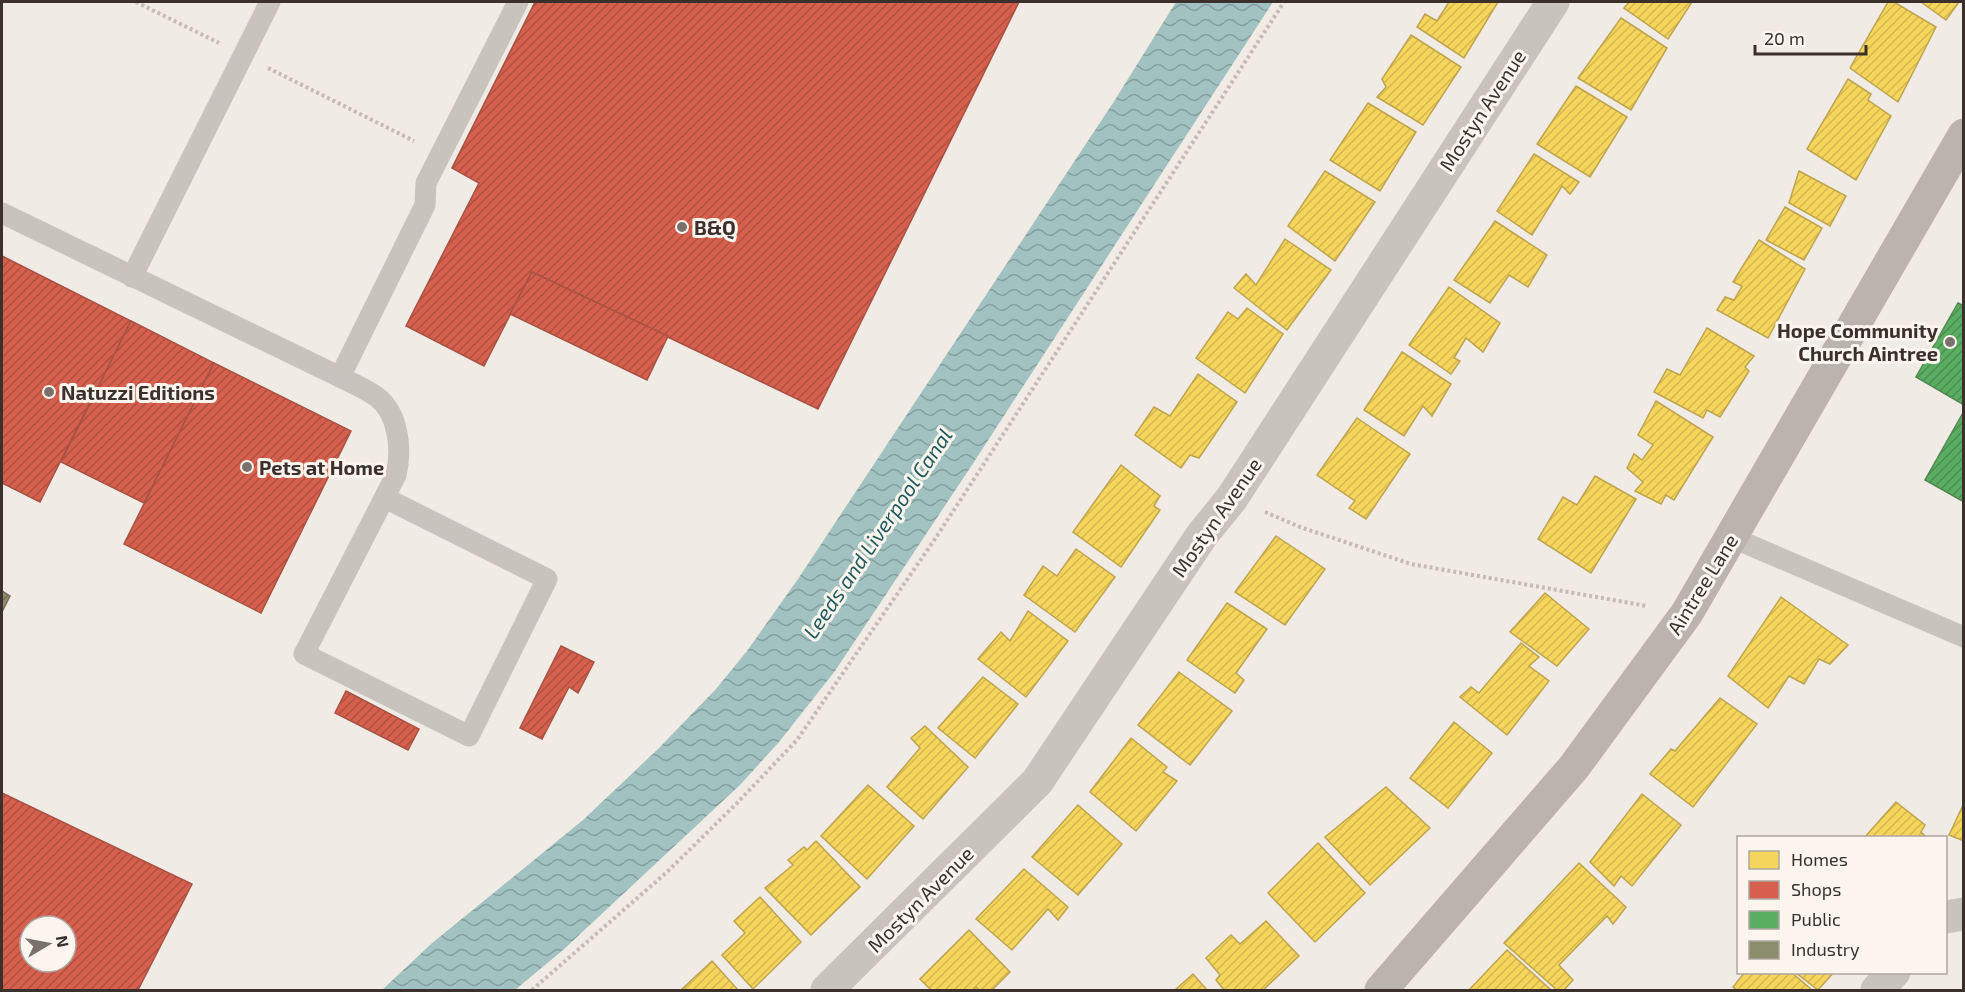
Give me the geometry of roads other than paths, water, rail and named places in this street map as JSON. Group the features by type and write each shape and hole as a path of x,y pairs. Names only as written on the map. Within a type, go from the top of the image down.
{"main road":[{"name":"Aintree Lane","path":"1381,990 1574,767 1687,613 1961,146"}],"street":[{"name":"Mostyn Avenue","path":"827,990 1037,783 1202,535 1232,498 1553,2"},
{"path":"1947,917 1964,914"},
{"path":"1877,990 1892,974"}],"lane":[{"path":"132,277 270,2"},
{"path":"340,377 425,205 426,183 518,2"},
{"path":"2,213 340,377 377,397 387,407 395,425 399,460 396,475 304,654 469,736 547,579 385,498"},
{"path":"1731,537 1964,637"}],"water":[{"name":"Leeds and Liverpool Canal","path":"1176,2 1273,2 835,671 779,742 740,785 563,950 515,990 382,990 431,944 583,820 658,749 716,689 747,651 798,579 1113,103"}],"place":[{"name":"B&Q","path":"682,227"},
{"name":"Hope Community Church Aintree","path":"1950,342"},
{"name":"Natuzzi Editions","path":"49,392"},
{"name":"Pets at Home","path":"247,467"}]}
